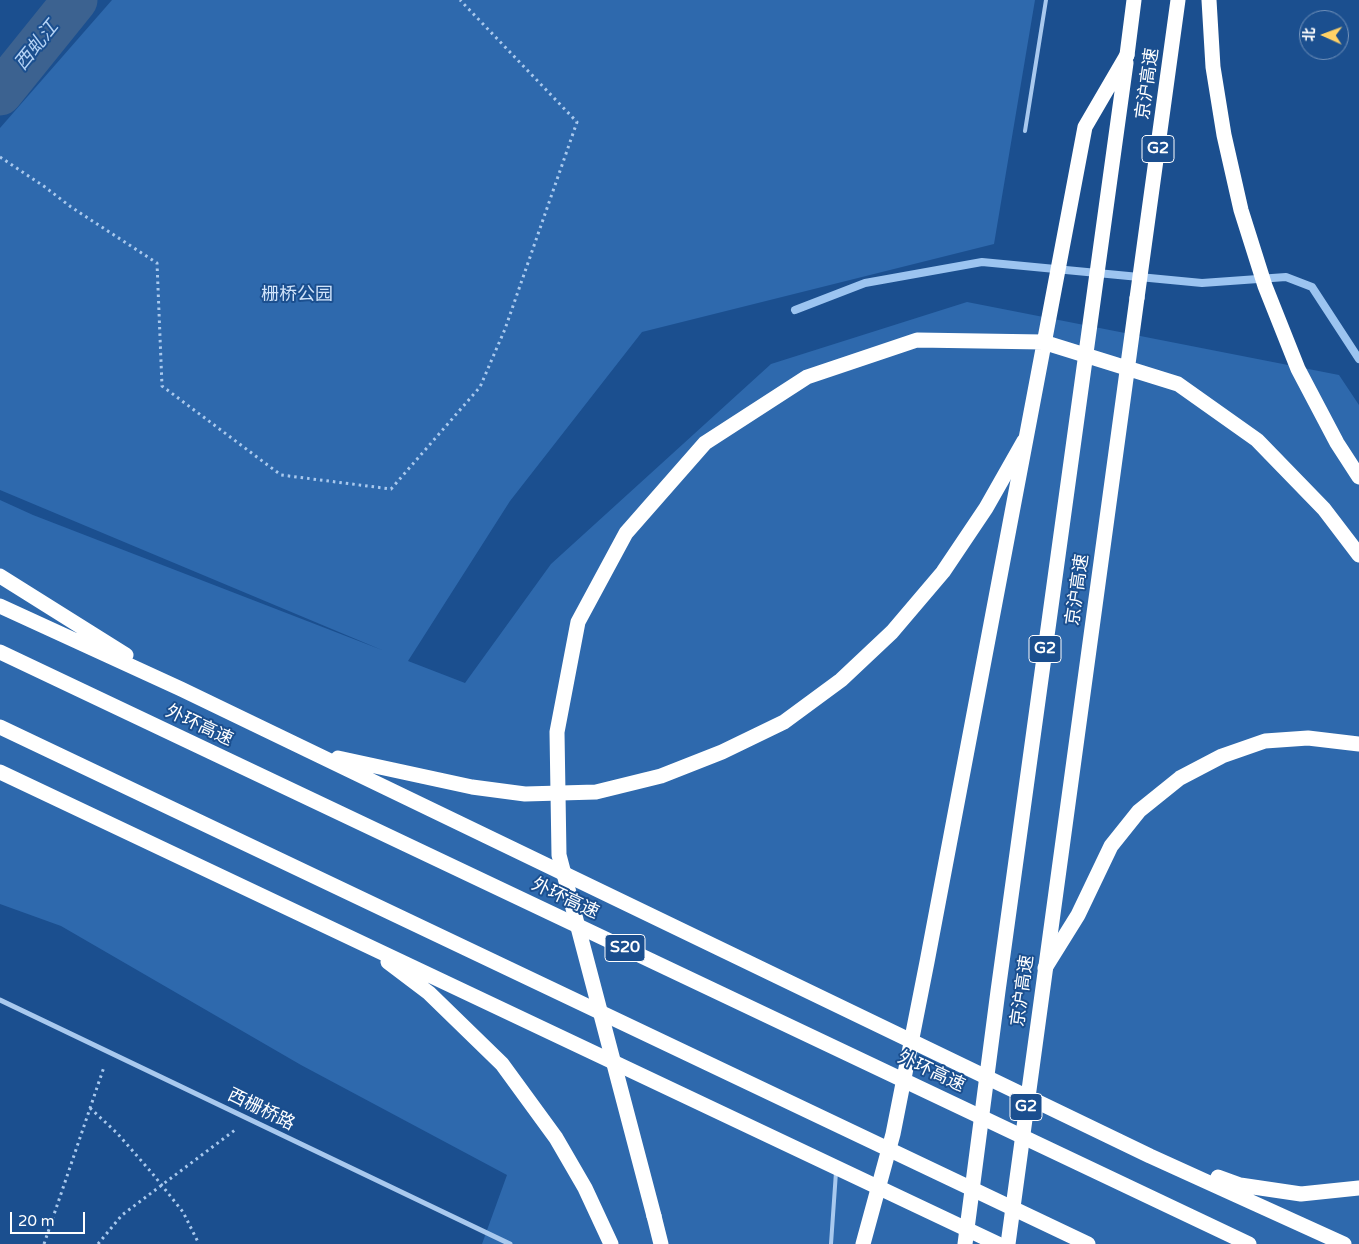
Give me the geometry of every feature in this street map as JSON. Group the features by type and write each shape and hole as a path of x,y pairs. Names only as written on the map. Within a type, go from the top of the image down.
{"highway":[{"name":"京沪高速","path":"965,1244 1134,0"},
{"name":"京沪高速","path":"1008,1244 1178,0"},
{"path":"1208,0 1214,67 1224,135 1241,210 1265,286 1298,369 1337,443 1359,477"},
{"path":"863,1244 892,1134 924,982 1085,126 1127,54"},
{"path":"662,1244 559,855 557,732 578,622 626,533 705,443 807,377 916,340 1043,342 1178,384 1257,440 1324,509 1359,555"},
{"path":"313,752 490,789 525,794 596,792 661,776 722,752 784,722 841,680 905,617 954,556 986,508 1028,436"},
{"path":"0,576 181,689"},
{"path":"0,606 313,752 1150,1156 1344,1244"},
{"name":"外环高速","path":"0,652 1249,1244"},
{"path":"0,727 1088,1244"},
{"path":"1045,969 1078,915 1111,846 1139,812 1180,778 1222,756 1265,741 1308,738 1359,744"},
{"path":"0,772 998,1244"},
{"path":"0,780 46,794"},
{"path":"365,944 429,993 502,1064 556,1138 585,1188 611,1244"},
{"path":"1150,1156 1240,1185 1258,1188 1301,1194 1359,1188"}],"street":[{"name":"西栅桥路","path":"0,1000 510,1244"}],"lane":[{"path":"1025,131 1046,0"},
{"path":"831,1244 836,1167"}],"path":[{"path":"0,157 71,207 157,263 162,386 281,475 391,489 480,387 505,329 577,122 460,0"},
{"path":"44,1244 109,1052"},
{"path":"90,1108 117,1133 162,1185 183,1212 199,1244"},
{"path":"98,1244 122,1214 249,1119"}],"green space":[{"name":"栅桥公园","path":"112,0 1035,0 994,244 642,332 510,501 408,661 465,683 551,564 771,364 967,302 1339,375 1359,405 1359,1244 482,1244 507,1175 301,1065 61,926 0,904 0,500 33,515 382,650 0,490 0,128"}],"waterway":[{"name":"西虬江","path":"0,93 75,0"},
{"path":"795,310 865,283 982,262 1202,283 1286,277 1312,287 1359,359"}]}
